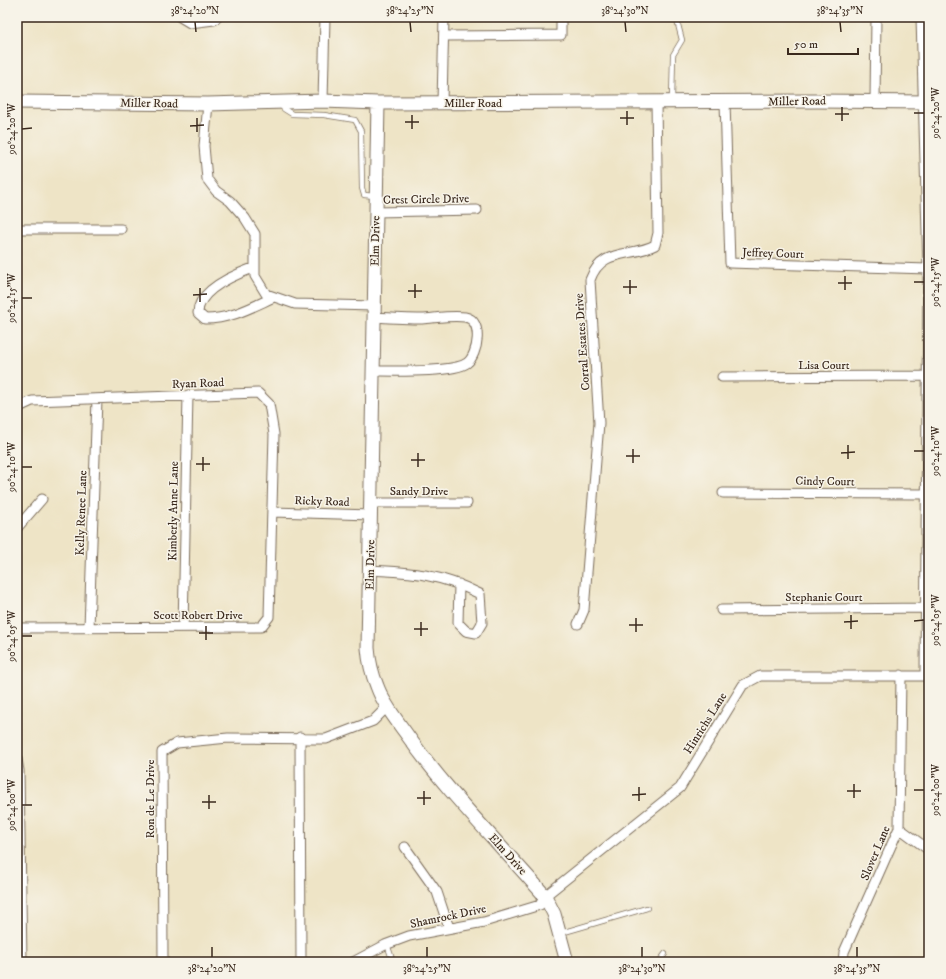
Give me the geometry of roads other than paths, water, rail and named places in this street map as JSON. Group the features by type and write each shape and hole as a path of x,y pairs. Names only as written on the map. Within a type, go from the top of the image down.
{"street":[{"path":"180,17 190,23 214,20 217,17"},
{"path":"323,101 325,17"},
{"path":"442,103 444,17"},
{"path":"444,36 561,34 561,17"},
{"path":"875,101 876,17"},
{"path":"921,17 927,102 927,676"},
{"name":"Miller Road","path":"17,102 208,104 323,101 378,103 927,102"},
{"name":"Corral Estates Drive","path":"578,624 584,610 599,423 590,280 594,269 604,260 616,254 645,250 655,245 658,233 656,102"},
{"name":"Jeffrey Court","path":"725,102 730,263 928,269"},
{"name":"Elm Drive","path":"378,103 375,196 369,660 377,687 387,706 415,746 449,789 545,896 554,914 567,962"},
{"path":"208,104 204,146 207,179 216,191 230,201 245,218 255,234 253,268 255,276 266,294 272,298 294,304 374,312 420,319 466,317 476,326 477,338 472,359 466,364 453,368 373,372"},
{"name":"Crest Circle Drive","path":"375,212 477,210"},
{"path":"17,229 121,229"},
{"path":"253,268 237,275 208,294 200,301 198,313 205,319 225,317 237,314 272,298"},
{"name":"Lisa Court","path":"722,377 926,376"},
{"name":"Ryan Road","path":"17,408 32,401 258,393 269,404 274,434 273,512"},
{"name":"Kimberly Anne Lane","path":"183,627 188,395"},
{"name":"Kelly Renee Lane","path":"89,628 97,399"},
{"name":"Cindy Court","path":"723,492 927,494"},
{"path":"17,528 42,499"},
{"name":"Sandy Drive","path":"371,509 467,503"},
{"name":"Ricky Road","path":"273,512 371,509"},
{"name":"Scott Robert Drive","path":"17,628 261,627 269,617 273,512"},
{"path":"370,570 417,573 442,577 459,584 480,594 482,623 476,634 466,631 458,623 459,584"},
{"name":"Stephanie Court","path":"721,610 926,608"},
{"name":"Slover Lane","path":"843,962 844,952 899,828 901,675"},
{"name":"Hinrichs Lane","path":"545,896 680,788 743,685 760,676 927,676"},
{"name":"Ron de Le Drive","path":"163,962 162,752 177,744 228,738 300,737 326,739 373,721 387,706"},
{"path":"300,737 301,962"},
{"path":"17,759 19,771 18,868 22,962"},
{"path":"899,828 929,850"},
{"path":"405,847 437,892 449,928"},
{"name":"Shamrock Drive","path":"353,962 387,944 409,936 484,922 540,905 545,896"}],"lane":[{"path":"672,102 673,54 682,40 676,17"},
{"path":"278,102 284,109 292,114 330,116 355,120 361,131 362,188 364,195 375,196"},
{"path":"559,934 647,908"},
{"path":"387,944 393,962"},
{"path":"660,962 665,954"}]}
